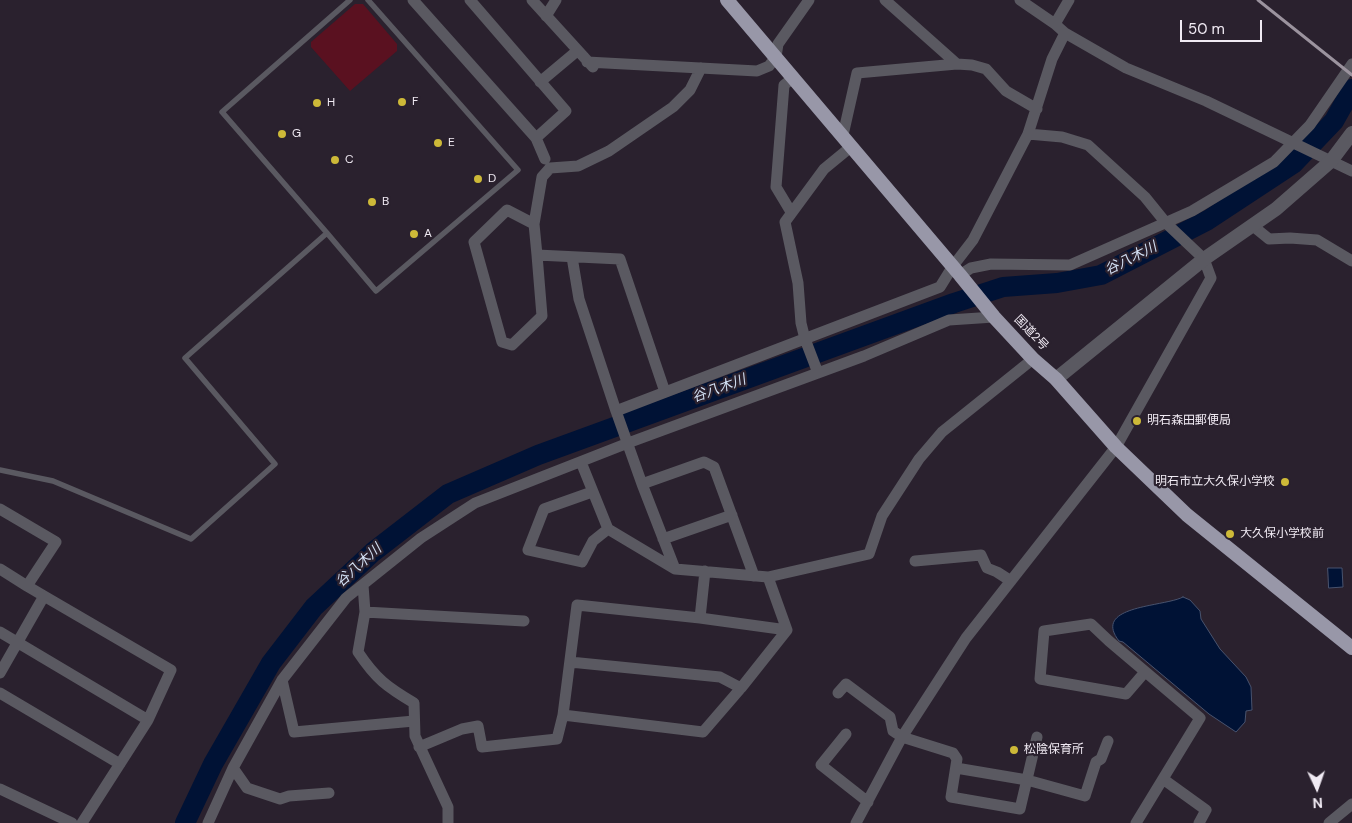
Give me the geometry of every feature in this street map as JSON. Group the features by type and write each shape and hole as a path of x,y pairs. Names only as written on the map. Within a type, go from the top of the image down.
{"highway":[{"name":"国道2号","path":"728,0 994,317 1033,359 1056,379 1116,447 1188,515 1352,648"}],"street":[{"path":"413,0 536,138 545,159"},
{"path":"470,0 566,111 536,138"},
{"path":"532,0 596,70"},
{"path":"546,16 556,0"},
{"path":"587,62 757,71 769,66 776,57 778,44 809,0"},
{"path":"885,0 957,64"},
{"path":"1020,0 1065,33 1126,68 1206,101 1352,171"},
{"path":"1055,24 1069,0"},
{"path":"616,411 940,287 956,270 1028,134 1052,59 1065,33"},
{"path":"540,82 577,51"},
{"path":"818,373 801,323 798,283 785,222 847,140 856,73 957,64 972,65 986,69 1006,91 1037,109"},
{"path":"956,270 991,264 1070,265 1192,211 1274,162 1296,143 1352,64"},
{"path":"534,224 507,210 474,242 502,342 512,345 542,316 534,224 542,177 550,168 578,166 609,152 673,107 690,90 701,68"},
{"path":"791,212 776,187 784,85 793,78"},
{"path":"1056,379 1204,259 1276,210 1331,161 1352,133"},
{"path":"856,823 902,737 966,638 1116,447 1211,278 1204,259 1166,223 1146,197 1088,145 1062,137 1028,134"},
{"path":"1253,226 1269,239 1317,240 1352,261"},
{"path":"537,255 620,259 665,392"},
{"path":"572,256 579,298 616,411 675,569"},
{"path":"208,823 233,768 282,680 346,598 421,538 475,503 628,443 864,356 949,320 994,317"},
{"path":"581,462 608,529 675,569 768,577 870,554 882,516 925,452 942,432 1033,359"},
{"path":"642,484 704,462 714,467 754,576"},
{"path":"592,492 544,509 528,550 582,562 593,541 608,529"},
{"path":"0,509 56,542 27,586"},
{"path":"663,539 732,515"},
{"path":"915,561 981,555 987,568 1011,581"},
{"path":"0,569 171,670 148,720 82,823"},
{"path":"700,618 705,571"},
{"path":"768,577 787,630"},
{"path":"363,584 365,612 358,652 370,669 386,686 414,703 415,736 448,807 448,823"},
{"path":"0,673 44,596"},
{"path":"419,747 462,729 478,726 482,746 557,739 563,715 577,605 700,618 787,630"},
{"path":"365,612 524,621"},
{"path":"1136,823 1200,718 1091,624 1044,631 1040,679 1126,694 1145,672"},
{"path":"563,715 703,732 787,630"},
{"path":"0,632 148,720"},
{"path":"570,662 720,677 741,688"},
{"path":"282,680 294,732 414,721"},
{"path":"838,693 846,684 890,717 893,731 902,737 953,753 957,758 951,797 1020,809 1038,737"},
{"path":"0,693 120,764"},
{"path":"846,734 821,764 868,802"},
{"path":"956,768 1028,780 1085,796 1096,762 1101,759 1108,741"},
{"path":"233,768 247,788 280,799 289,796 330,793"},
{"path":"1164,779 1206,810 1199,823"},
{"path":"0,789 72,823"},
{"path":"1329,823 1352,804"}],"lane":[{"path":"350,0 222,112 376,291 518,170 368,0"},
{"path":"0,470 54,480 191,539 275,464 185,358 327,233"}],"shaded area":[{"path":"355,4 363,4 397,44 397,51 350,91 311,47 311,42"}],"water":[{"path":"1328,568 1342,568 1343,587 1329,588"},
{"path":"1183,597 1190,600 1200,611 1201,619 1220,649 1246,677 1251,687 1252,710 1246,711 1245,722 1236,732 1209,714 1123,642 1119,641 1113,629 1115,620 1122,614 1134,609"}],"waterway":[{"name":"谷八木川","path":"185,823 213,764 271,663 314,607 373,552 448,494 538,455 954,303 1003,287 1057,283 1101,275 1208,220 1293,164 1334,121 1352,89"}],"railway":[{"path":"1258,0 1352,75"}],"place":[{"name":"F","path":"402,102"},
{"name":"H","path":"317,103"},
{"name":"G","path":"282,134"},
{"name":"E","path":"438,143"},
{"name":"C","path":"335,160"},
{"name":"D","path":"478,179"},
{"name":"B","path":"372,202"},
{"name":"A","path":"414,234"},
{"name":"明石森田郵便局","path":"1137,421"},
{"name":"明石市立大久保小学校","path":"1285,482"},
{"name":"大久保小学校前","path":"1230,534"},
{"name":"松陰保育所","path":"1014,750"}]}
